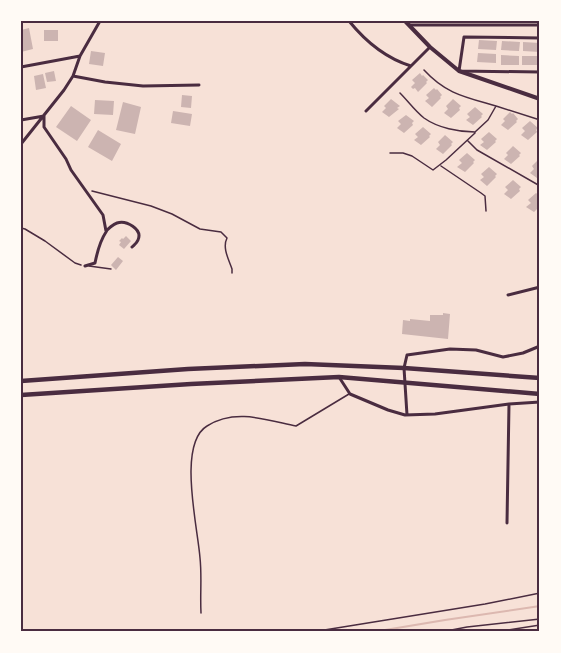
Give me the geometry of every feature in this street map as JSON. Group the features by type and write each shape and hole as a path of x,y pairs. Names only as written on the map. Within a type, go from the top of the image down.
{"highway":[{"path":"21,381 188,369 305,364 404,368 540,378"},
{"path":"21,395 339,377 540,394"}],"street":[{"path":"21,144 73,76 80,56 100,21"},
{"path":"349,21 378,50 411,66"},
{"path":"405,21 430,47 459,71 540,99"},
{"path":"409,25 540,25"},
{"path":"459,71 464,36 540,38"},
{"path":"366,111 430,47"},
{"path":"21,67 80,56"},
{"path":"459,71 540,72"},
{"path":"73,76 143,86 199,85"},
{"path":"21,120 44,116"},
{"path":"44,116 44,127 71,170 104,215 106,231"},
{"path":"85,266 95,263 106,231 117,223 127,223 135,227 139,233 139,240 132,247"},
{"path":"508,295 540,286"},
{"path":"408,415 404,382 407,355 450,349 476,350 502,357 523,353 540,346"},
{"path":"339,377 350,394 388,410 408,415 540,402"},
{"path":"507,523 509,404"}],"lane":[{"path":"424,70 445,89 540,120"},
{"path":"400,93 423,117 431,122 460,131 475,132"},
{"path":"390,153 412,156 433,170 488,120 496,106"},
{"path":"468,140 477,150 540,186"},
{"path":"440,165 481,193 484,196 486,211"},
{"path":"85,266 111,269"},
{"path":"201,613 201,560 190,478 195,442 200,432 205,426 217,421 253,416 296,426 350,394"}],"path":[{"path":"85,190 97,191 152,206 200,229 221,232 227,238 225,248 232,273"},
{"path":"21,228 75,263 85,266"},
{"path":"312,632 540,593"},
{"path":"441,632 540,619"},
{"path":"495,632 540,625"}],"building":[{"path":"29,28 33,49 21,52 21,30"},
{"path":"44,30 58,30 58,41 44,41"},
{"path":"479,40 497,41 496,50 478,49"},
{"path":"502,41 520,42 519,51 501,50"},
{"path":"523,42 540,43 540,52 523,51"},
{"path":"91,51 105,53 103,66 89,64"},
{"path":"478,53 496,54 496,63 477,62"},
{"path":"501,55 519,56 519,65 501,65"},
{"path":"522,56 540,56 540,65 522,65"},
{"path":"54,71 56,81 47,82 45,73"},
{"path":"420,73 428,80 418,92 411,87 415,83 412,80"},
{"path":"43,74 46,88 36,90 34,76"},
{"path":"434,88 442,95 432,107 425,101 429,98 426,95"},
{"path":"182,95 192,96 191,108 181,107"},
{"path":"391,99 400,106 389,117 382,112"},
{"path":"453,99 461,106 451,118 444,113 448,109 446,106"},
{"path":"95,100 114,101 113,115 94,114"},
{"path":"123,102 141,107 135,134 116,130"},
{"path":"71,106 91,120 77,141 56,127"},
{"path":"475,107 483,114 473,125 466,120 470,117 467,114"},
{"path":"173,111 192,114 190,126 171,123"},
{"path":"510,112 518,119 508,130 501,125"},
{"path":"406,115 414,121 404,133 397,128 401,124 398,121"},
{"path":"530,121 538,128 528,140 521,135 525,131 522,128"},
{"path":"423,127 431,134 421,145 414,140 418,137 415,134"},
{"path":"98,130 121,144 112,161 88,147"},
{"path":"489,132 497,139 487,150 480,145 484,142 481,139"},
{"path":"445,135 453,142 443,154 436,149 440,145 438,142"},
{"path":"513,146 521,153 511,164 504,159"},
{"path":"467,153 475,160 465,172 457,167 462,163 459,160"},
{"path":"540,158 540,175 537,178 530,173 534,169 532,166"},
{"path":"489,167 497,174 487,186 480,180 484,177 481,174"},
{"path":"513,180 521,187 511,199 504,194 508,190 505,187"},
{"path":"536,193 540,196 540,206 534,212 526,207 531,203 528,200"},
{"path":"126,236 131,241 124,249 119,245 121,242 119,241"},
{"path":"118,257 123,261 116,270 111,265"},
{"path":"443,313 450,314 448,339 402,334 403,320 430,321 430,315 443,315"}],"waterway":[{"path":"373,632 540,606"}]}
